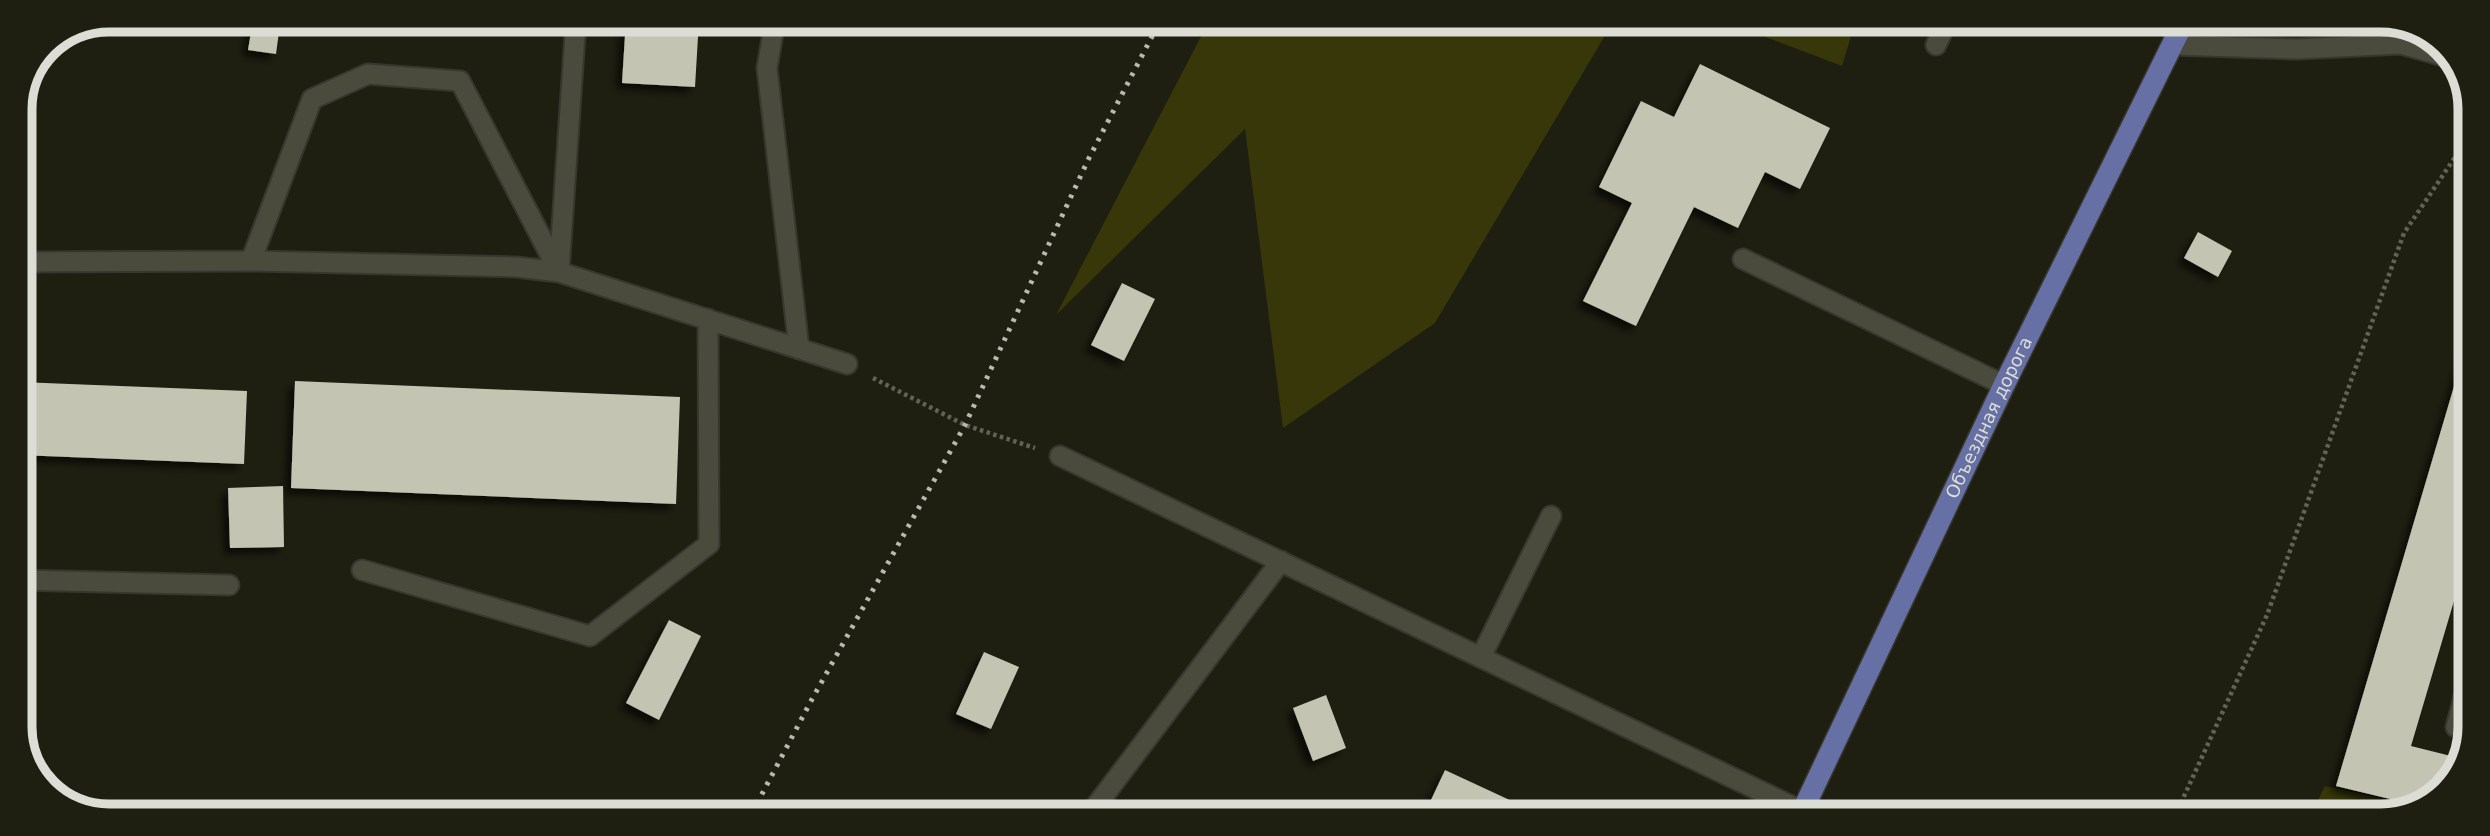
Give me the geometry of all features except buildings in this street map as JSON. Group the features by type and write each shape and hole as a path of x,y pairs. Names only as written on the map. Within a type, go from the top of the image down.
{"main road":[{"name":"Объездная дорога","path":"1805,804 2004,385 2179,32"}],"lane":[{"path":"559,272 575,32"},
{"path":"773,32 767,68 799,348"},
{"path":"1936,46 1942,32"},
{"path":"2174,45 2297,49 2401,44 2434,53"},
{"path":"251,261 312,99 368,74 460,81 559,272"},
{"path":"1743,259 2004,385"},
{"path":"32,262 251,261 516,267 559,272 848,364"},
{"path":"362,570 590,636 709,544 708,319"},
{"path":"1060,456 1783,804"},
{"path":"1481,657 1551,516"},
{"path":"1098,804 1281,561"},
{"path":"32,580 229,585"}],"path":[{"path":"2180,804 2267,615 2404,233 2458,153"},
{"path":"848,364 965,425 1060,456"}],"shaded area":[{"path":"1203,32 1607,32 1435,323 1283,428 1245,129 1056,315"},
{"path":"1752,32 1852,32 1842,66"},
{"path":"2325,786 2398,802 2381,804 2316,804"}],"railway":[{"path":"757,804 965,425 1088,160 1154,32"}]}
